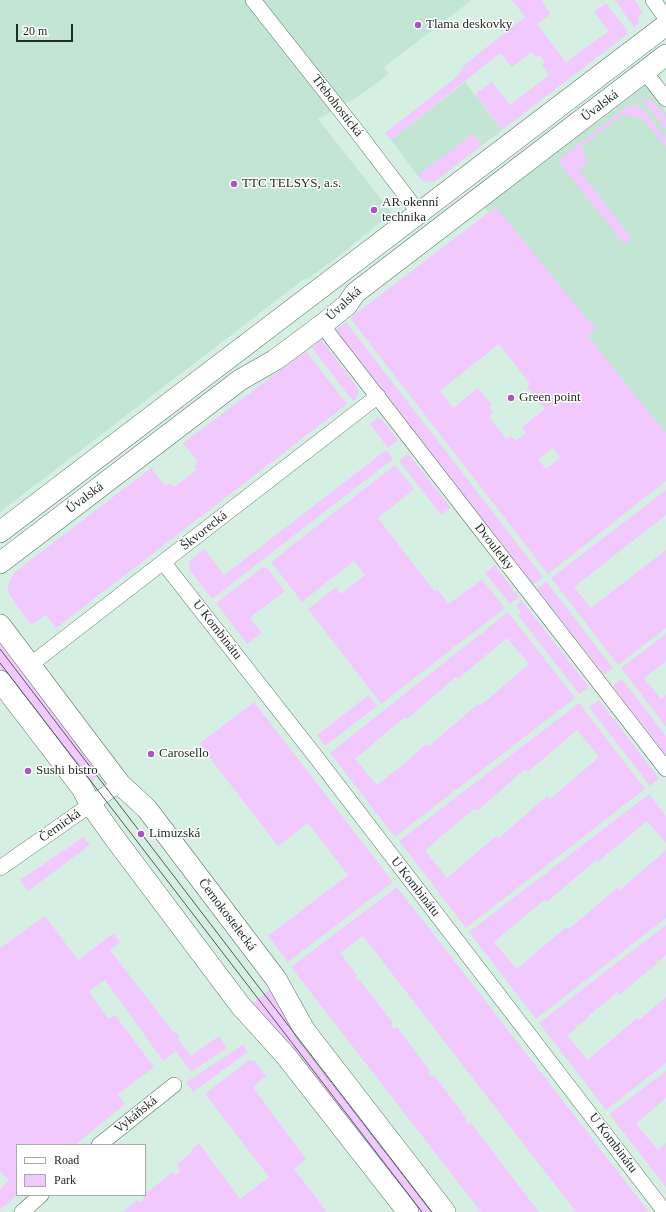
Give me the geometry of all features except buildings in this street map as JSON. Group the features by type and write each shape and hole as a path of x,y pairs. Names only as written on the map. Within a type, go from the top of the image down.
{"main road":[{"name":"Úvalská","path":"0,532 666,25"},
{"path":"630,52 645,72"},
{"name":"Úvalská","path":"0,563 240,380 275,360 322,325 347,305 355,293 666,55"},
{"path":"304,301 322,325"},
{"name":"Černokostelecká","path":"0,625 120,784 147,809 267,967 276,979 305,1030 445,1212"},
{"path":"0,681 82,788 91,805 113,836 240,1005 286,1056 408,1212"}],"street":[{"name":"Třebohostická","path":"253,0 419,213"},
{"path":"652,0 666,18"},
{"path":"645,72 666,99"},
{"name":"Dvouletky","path":"322,325 666,769"},
{"name":"Škvorecká","path":"30,665 378,396"},
{"name":"U Kombinátu","path":"164,562 666,1212"},
{"name":"Černická","path":"0,868 120,784"},
{"name":"Vykáňská","path":"100,1144 174,1085"},
{"path":"22,1212 40,1196"}],"shaded area":[{"path":"0,0 472,0 384,67 389,74 359,96 318,119 392,213 335,259 309,278 303,280 0,512"},
{"path":"465,82 502,130 434,182 421,180 391,140"},
{"path":"645,85 666,112 666,441 484,207"}],"green space":[{"path":"512,0 541,0 551,14 537,24 566,62 609,31 594,12 606,3 629,33 502,130 475,94 492,82 510,105 549,75 542,65 545,62 539,55 536,57 532,52 512,67 500,53 391,140 385,133 458,76 464,65 525,17"},
{"path":"615,0 635,0 643,13 639,15 638,23 634,28"},
{"path":"646,98 652,101 666,117 666,130 643,100"},
{"path":"632,105 640,107 645,112 666,139 666,148 642,118 622,115 581,147 588,162 579,170 632,239 624,244 558,161 626,107"},
{"path":"473,134 482,145 434,182 421,180 418,175"},
{"path":"496,207 596,330 588,336 666,434 666,481 548,574 350,318","holes":["499,344 530,384 527,387 545,409 522,427 526,433 515,441 511,436 506,439 489,417 493,413 489,407 492,405 478,388 453,408 440,391","553,448 560,458 546,469 538,459"]},
{"path":"346,322 543,577 533,585 336,330"},
{"path":"321,339 357,387 358,395 353,401 311,347"},
{"path":"306,351 347,404 56,628 46,615 31,625 8,591 8,585 15,572 151,468 165,486 170,483 174,487 197,470 194,466 198,462 183,443"},
{"path":"378,417 398,440 388,448 370,424"},
{"path":"386,450 393,459 212,599 189,569 190,560 204,549 224,575"},
{"path":"408,453 451,508 441,515 399,461"},
{"path":"395,465 414,489 378,518 434,591 437,589 449,604 482,579 505,608 381,704 308,609 336,587 341,594 365,575 354,561 302,602 271,562"},
{"path":"666,490 666,515 574,587 591,608 666,550 666,628 618,665 551,578"},
{"path":"495,565 519,597 510,604 485,573"},
{"path":"263,567 268,569 285,591 250,618 262,633 247,644 216,603"},
{"path":"546,581 613,668 604,675 537,589"},
{"path":"522,601 589,687 579,694 518,615 521,612 516,606"},
{"path":"508,612 575,698 395,837 330,753","holes":["507,638 529,664 480,706 478,704 429,746 426,744 398,769 377,785 355,759 405,717 407,719 456,677 458,679"]},
{"path":"666,634 666,661 644,678 661,699 666,695 666,727 621,668"},
{"path":"0,641 101,774 87,785 0,671"},
{"path":"622,679 666,736 666,756 612,686"},
{"path":"369,695 377,706 325,746 317,735"},
{"path":"599,700 659,778 650,786 589,707"},
{"path":"254,702 393,882 288,962 268,936 348,875 308,823 278,846 199,744"},
{"path":"579,703 645,789 466,928 399,841","holes":["577,730 599,757 550,799 547,796 499,838 496,836 447,878 425,850 474,809 477,811 525,769 528,772"]},
{"path":"649,794 666,816 666,843 647,821 598,862 596,860 547,902 544,900 494,942 517,969 566,927 569,929 618,887 620,890 666,850 666,918 536,1019 469,932"},
{"path":"83,837 90,845 28,891 20,880"},
{"path":"397,887 649,1212 576,1212 363,936 340,953 357,975 355,977 358,981 360,980 393,1023 391,1025 394,1029 397,1027 430,1071 428,1073 432,1077 434,1075 467,1119 465,1121 469,1125 471,1123 539,1212 481,1212 291,967"},
{"path":"45,916 78,960 114,933 120,942 110,950 174,1033 176,1032 180,1038 178,1039 191,1056 219,1036 227,1048 191,1072 176,1051 163,1061 105,980 89,991 108,1019 115,1015 154,1067 118,1094 125,1104 76,1144 16,1144 16,1196 0,1210 0,1190 9,1180 0,1171 0,948"},
{"path":"666,925 666,955 658,962 656,959 655,960 658,963 649,970 646,968 648,971 639,979 636,976 638,979 629,987 626,984 628,988 619,995 615,990 616,993 607,1001 605,999 606,1002 597,1009 595,1007 596,1010 587,1018 585,1016 587,1019 578,1026 575,1024 577,1027 568,1035 565,1033 588,1060 637,1018 639,1020 666,997 666,1063 606,1110 539,1023"},
{"path":"270,989 438,1212 416,1212 250,1005"},
{"path":"243,1045 248,1052 193,1092 186,1082"},
{"path":"249,1060 255,1061 266,1076 253,1087 306,1159 294,1169 327,1212 123,1212 137,1200 139,1203 144,1199 142,1196 146,1196 146,1193 173,1172 175,1175 180,1171 177,1164 192,1152 191,1150 199,1143 240,1199 269,1177 205,1094"},
{"path":"666,1071 666,1098 636,1124 658,1150 666,1143 666,1187 609,1114"}],"tram line":[{"path":"0,649 432,1212"},
{"path":"0,663 422,1212"}],"place":[{"name":"Tlama deskovky","path":"418,25"},
{"name":"TTC TELSYS, a.s.","path":"234,184"},
{"name":"AR okenní technika","path":"374,210"},
{"name":"Green point","path":"511,398"},
{"name":"Carosello","path":"151,754"},
{"name":"Sushi bistro","path":"28,771"},
{"name":"Limuzská","path":"141,834"}]}
